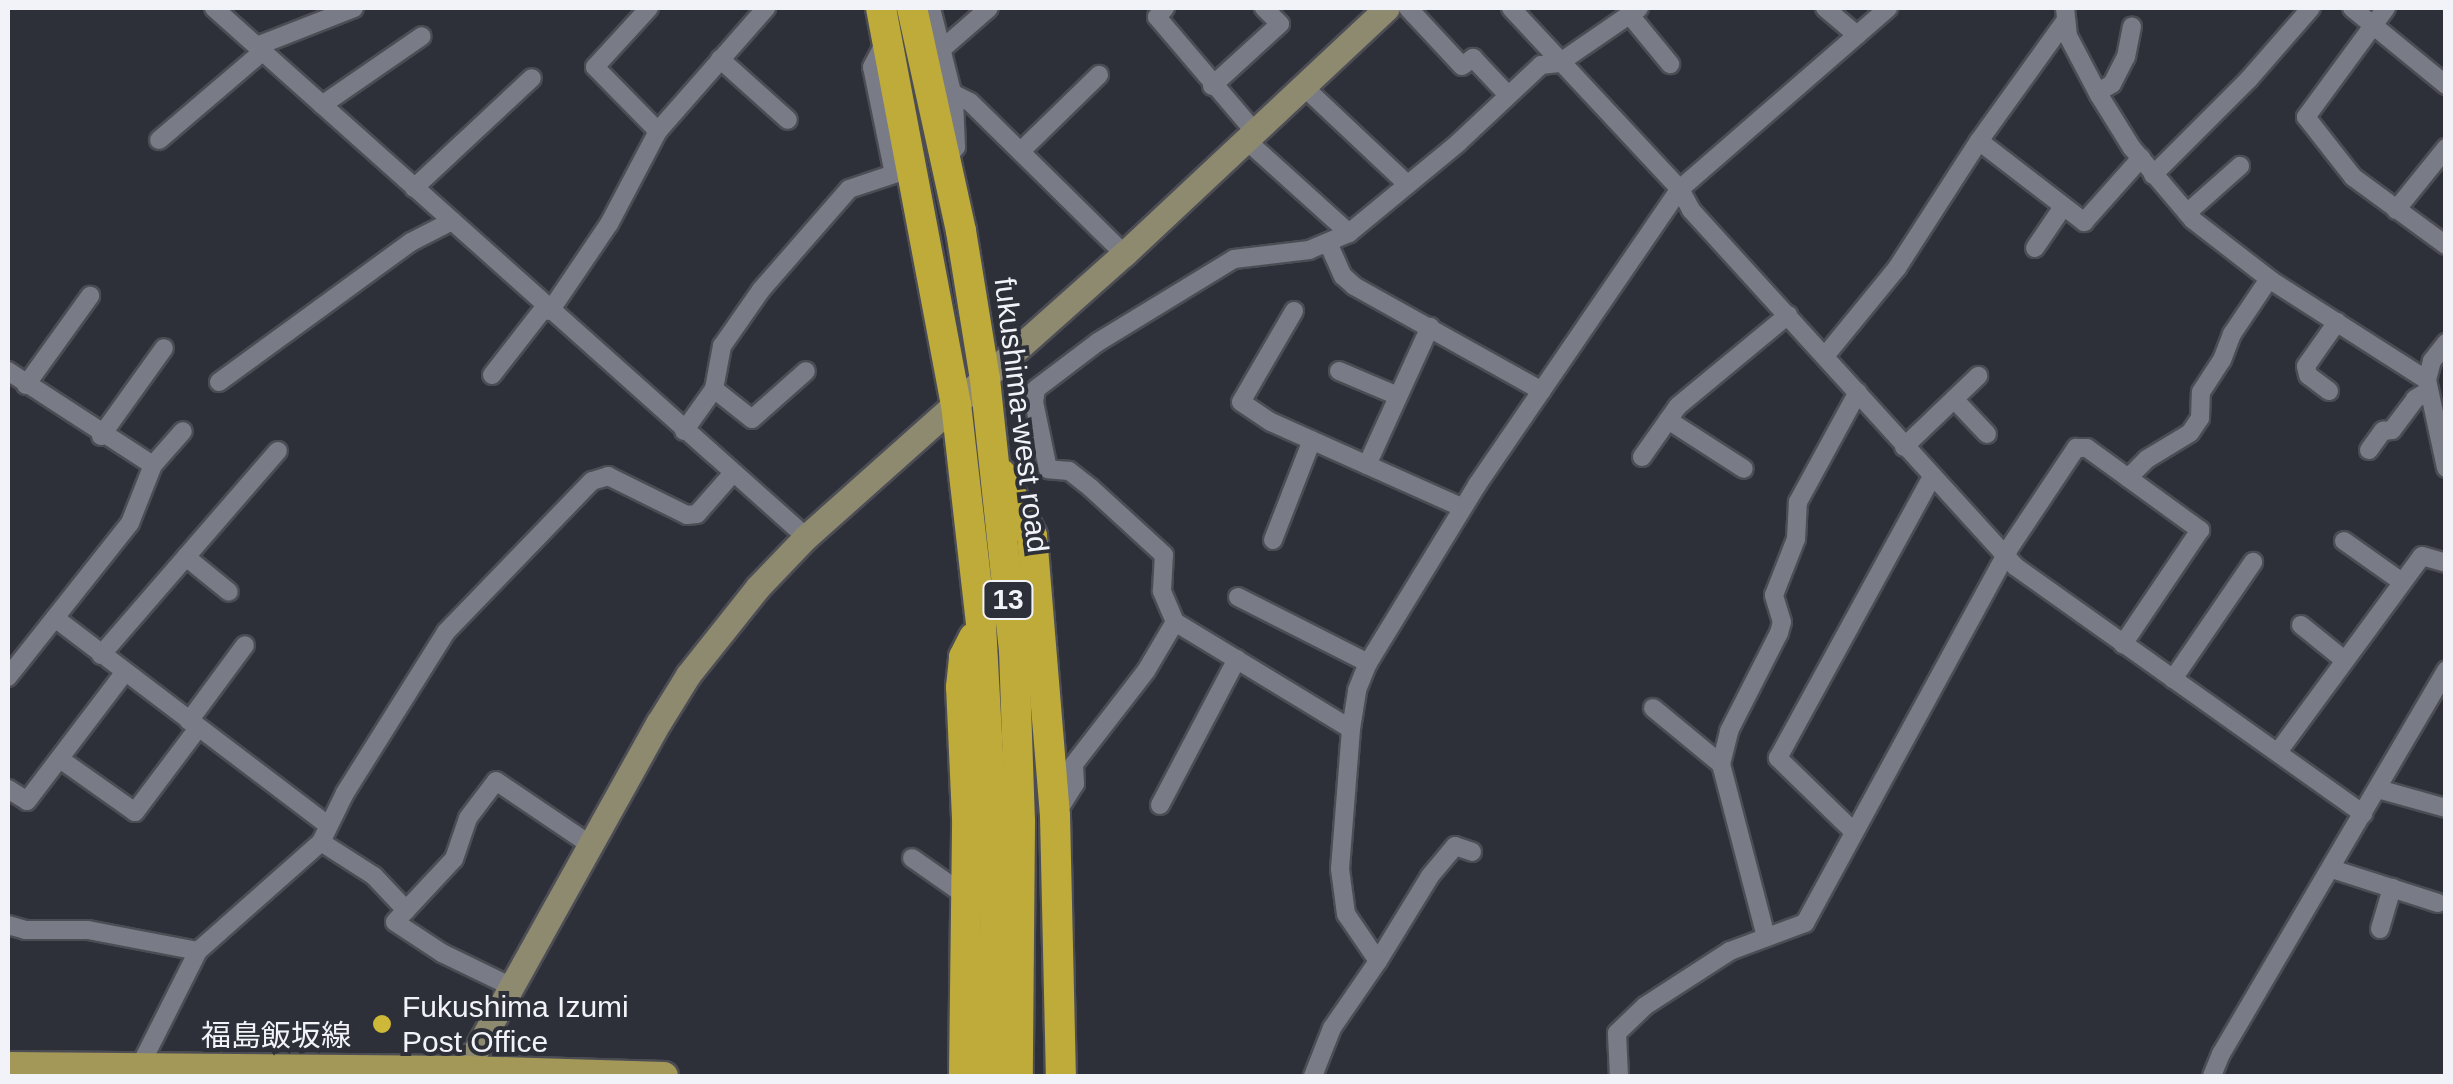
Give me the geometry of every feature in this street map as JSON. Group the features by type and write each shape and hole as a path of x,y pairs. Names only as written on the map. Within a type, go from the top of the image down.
{"highway":[{"name":"fukushima-west road","path":"912,8 947,158 984,379 1014,650 1006,823 996,900 991,1076"},
{"name":"fukushima-west road","path":"885,22 956,404 1006,823 1018,1076"},
{"path":"994,464 1032,536 1054,816 1061,1076"},
{"path":"964,1076 966,896 961,687 964,657 980,624"}],"main road":[{"name":"福島飯坂線","path":"8,1066 664,1076"}],"street":[{"path":"214,8 806,537"},
{"path":"158,140 259,49 354,8"},
{"path":"649,8 594,67 658,131"},
{"path":"492,375 548,309 609,224 658,131 766,8"},
{"path":"931,8 952,93 956,147 947,158"},
{"path":"942,49 989,8"},
{"path":"1165,8 1157,17 1250,136 1350,234"},
{"path":"1212,86 1280,24 1264,8"},
{"path":"466,1070 589,844 688,675 737,612 806,537 1124,254 1387,8"},
{"path":"1408,8 1462,66 1473,58 1507,94"},
{"path":"1511,8 1680,189 1691,210 1858,392 1931,479 2006,557 2172,680 2364,814"},
{"path":"1825,8 1857,36"},
{"path":"1378,961 1346,914 1340,869 1351,729 1357,690 1368,663 1463,508 1680,189 1888,8"},
{"path":"2153,175 2249,79 2311,8"},
{"path":"2352,8 2446,85"},
{"path":"2386,8 2306,117 2354,178 2446,245"},
{"path":"1351,729 1175,622 1162,591 1164,556 1091,488 1068,472 1048,469 1034,402 1036,389 1098,342 1234,258 1255,254 1282,256 1329,245 1350,234 1458,144 1540,64 1559,63 1634,11 1670,64"},
{"path":"2065,14 2068,36 2098,92 2140,158 2187,213 2219,244 2432,387"},
{"path":"1825,356 1897,268 2065,14"},
{"path":"684,431 714,389 722,346 761,290 849,190 894,174 872,67 885,22"},
{"path":"2098,92 2112,84 2126,57 2132,27"},
{"path":"322,106 422,36"},
{"path":"720,59 788,120"},
{"path":"1021,151 1100,75"},
{"path":"414,188 532,78"},
{"path":"1303,86 1407,184"},
{"path":"952,93 970,102 1124,254"},
{"path":"1979,141 2084,222 2140,158"},
{"path":"2396,210 2446,148"},
{"path":"2187,213 2240,166"},
{"path":"2035,248 2063,207"},
{"path":"218,382 410,242 452,220"},
{"path":"1329,245 1343,276 1354,286 1542,391"},
{"path":"2128,478 2147,459 2190,433 2200,418 2201,392 2222,360 2232,334 2270,279"},
{"path":"26,384 90,296"},
{"path":"1294,311 1241,402 1271,422 1463,508"},
{"path":"1642,457 1678,406 1788,315"},
{"path":"2328,391 2308,375 2306,366 2337,322"},
{"path":"1367,464 1430,327"},
{"path":"2446,343 2432,360 2432,387 2446,468"},
{"path":"102,436 164,348"},
{"path":"714,389 752,419 806,370"},
{"path":"8,371 102,436 153,465"},
{"path":"1339,371 1398,396"},
{"path":"1904,447 1978,376"},
{"path":"2369,450 2383,431 2392,430 2415,400 2432,387"},
{"path":"1766,937 1721,764 1729,731 1779,633 1782,622 1774,595 1796,539 1798,502 1858,392"},
{"path":"1954,399 1986,434"},
{"path":"1668,420 1744,469"},
{"path":"8,677 130,522 153,465 184,431"},
{"path":"1274,540 1312,440"},
{"path":"1619,1076 1617,1033 1624,1025 1704,965 1805,923 2006,557 2076,448 2087,448 2200,530 2123,644"},
{"path":"101,655 278,451"},
{"path":"139,1068 198,951 324,834 446,632 592,481 608,476 687,515 697,514 733,473"},
{"path":"1853,831 1778,758 1931,479"},
{"path":"2344,541 2402,582"},
{"path":"2278,752 2422,556 2446,564"},
{"path":"186,557 229,592"},
{"path":"2172,680 2253,562"},
{"path":"1238,597 1368,663"},
{"path":"56,618 194,724 374,876 406,910"},
{"path":"1054,816 1074,784 1074,764 1146,672 1175,622"},
{"path":"2301,625 2344,659"},
{"path":"60,760 136,812 245,645"},
{"path":"1160,805 1237,659"},
{"path":"2212,1076 2221,1054 2446,670"},
{"path":"8,789 26,801 124,674"},
{"path":"1653,708 1721,764"},
{"path":"510,986 442,954 395,922 454,859 468,818 496,781 589,844"},
{"path":"2378,788 2446,808"},
{"path":"1312,1076 1332,1028 1430,876 1455,846 1472,852"},
{"path":"912,858 966,896"},
{"path":"2332,869 2438,902"},
{"path":"2380,929 2392,888"},
{"path":"8,926 25,930 88,930 198,951"}],"place":[{"name":"Fukushima Izumi Post Office","path":"382,1024"}]}
